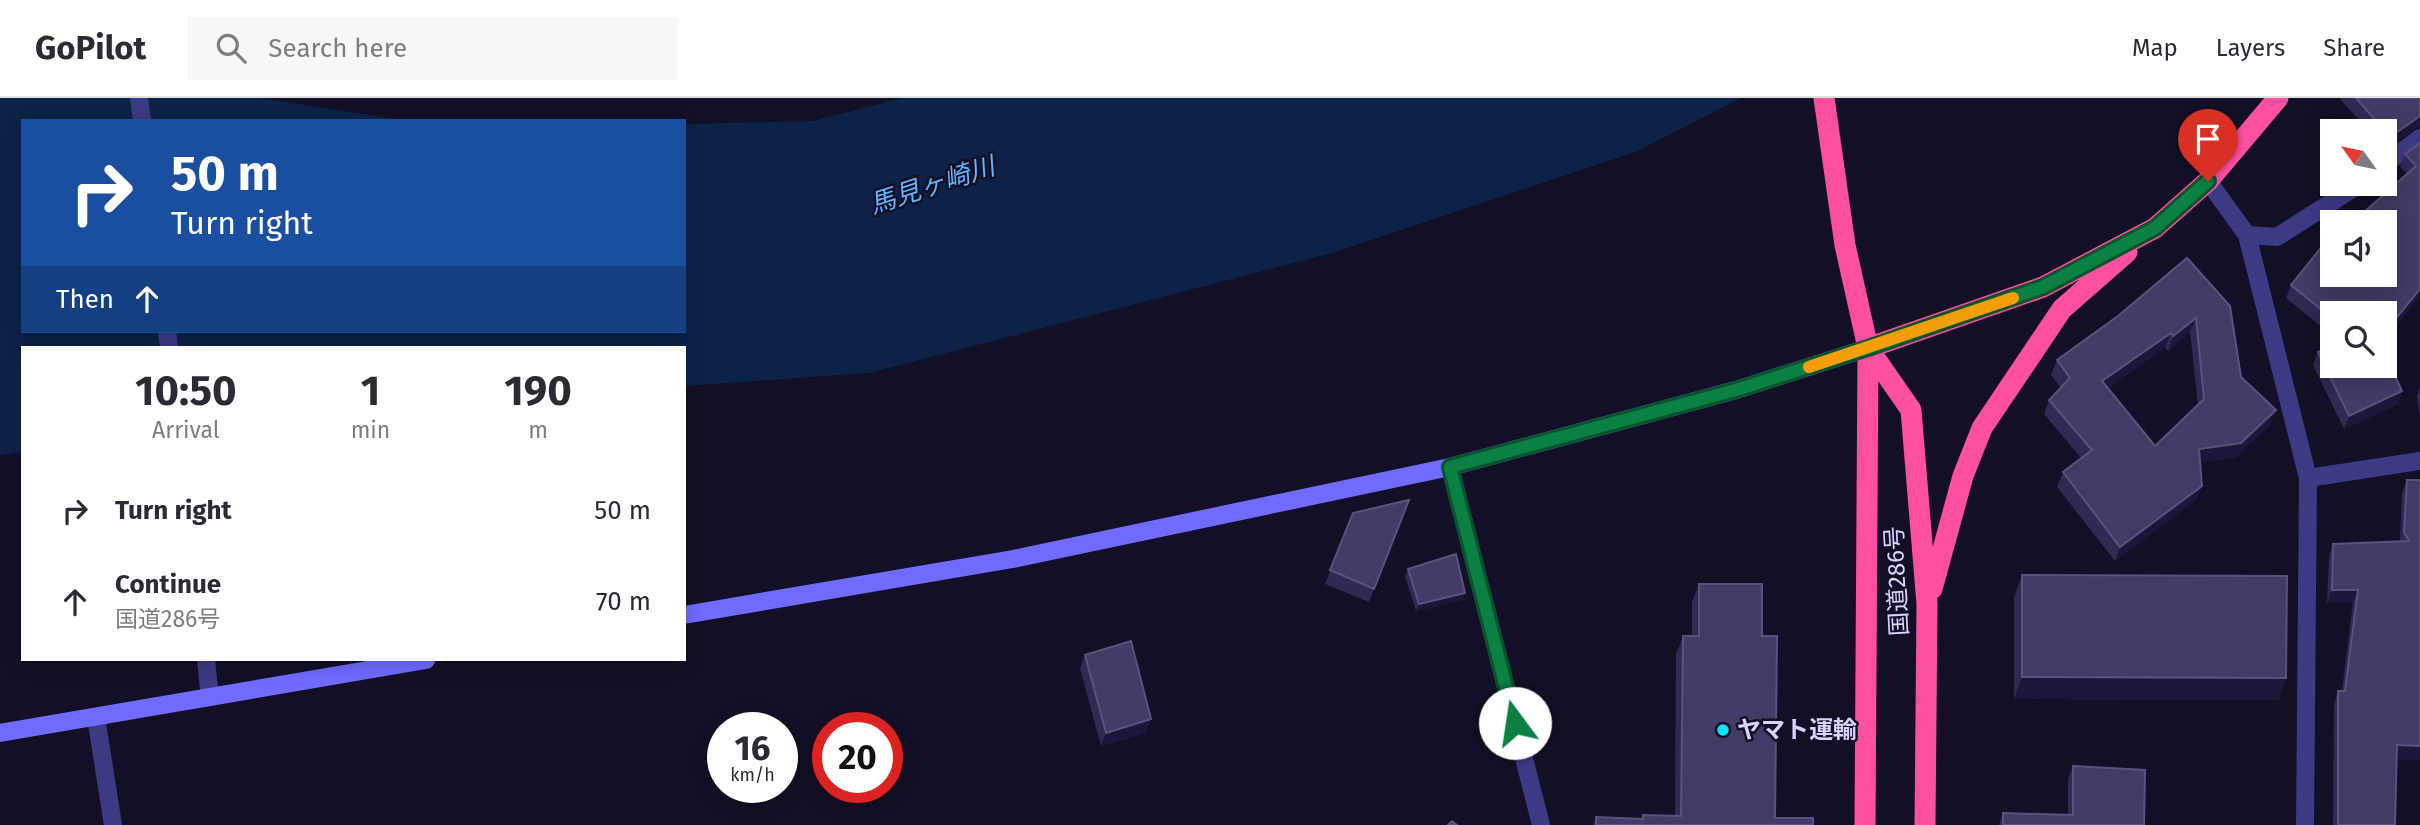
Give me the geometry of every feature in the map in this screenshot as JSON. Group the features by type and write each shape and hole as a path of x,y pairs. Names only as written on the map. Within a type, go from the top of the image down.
{"highway":[{"path":"1824,98 1845,245 1868,348 2043,287 2155,228"},
{"path":"1927,604 1963,475 1982,428 2062,309 2208,181 2278,98"},
{"name":"国道286号","path":"1868,348 1911,410 1927,604 1925,825"},
{"name":"国道286号","path":"1865,825 1868,348"}],"street":[{"path":"139,98 142,119"},
{"path":"2398,154 2420,138"},
{"path":"2208,181 2247,234 2308,478 2305,825"},
{"path":"2247,234 2277,237 2341,196"},
{"path":"686,615 1013,559 1450,467 1736,390 1868,348"},
{"path":"2308,478 2420,461"},
{"path":"1450,467 1541,825"},
{"path":"206,661 210,697"},
{"path":"0,733 420,661"},
{"path":"96,717 113,825"}],"water":[{"name":"馬見ヶ崎川","path":"0,98 260,98 396,119 21,119 21,333 686,333 686,124 812,121 903,98 1741,98 1635,152 1332,253 869,373 686,386 686,346 21,346 21,452 0,455"}],"building":[{"path":"2356,98 2420,98 2420,116 2398,131 2398,119 2374,119"},
{"path":"2420,143 2420,289 2397,317 2397,301 2320,301 2320,308 2291,285 2320,249 2320,287 2397,287 2397,210 2366,210 2382,196 2398,196 2398,182 2416,166 2405,154"},
{"path":"2187,258 2230,306 2241,377 2276,410 2241,443 2199,449 2202,486 2120,547 2063,472 2092,450 2049,400 2070,378 2057,360 2118,316","holes":["2196,318 2204,399 2155,446 2102,381 2171,333 2173,336"]},
{"path":"2331,378 2396,378 2402,391 2349,416"},
{"path":"2407,480 2420,480 2420,746 2397,745 2395,825 2338,825 2338,691 2345,691 2358,590 2332,590 2333,544 2409,541 2404,532"},
{"path":"1409,500 1374,589 1330,570 1353,513"},
{"path":"1456,554 1465,593 1419,604 1408,569"},
{"path":"2022,575 2287,576 2286,678 2022,677"},
{"name":"ヤマト運輸","path":"1699,584 1762,584 1762,636 1777,636 1775,818 1813,818 1813,825 1596,825 1596,817 1643,819 1643,815 1681,816 1683,636 1699,636"},
{"path":"1131,641 1151,719 1106,733 1085,655"},
{"path":"2073,766 2145,770 2144,825 2003,825 2003,813 2073,815"}],"slow traffic":[{"path":"1809,367 2013,298"}],"place":[{"name":"ヤマト運輸","path":"1723,730"}],"route":[{"path":"1515,723 1450,467 1736,390 1868,348 2043,287 2155,228 2208,181"}]}
